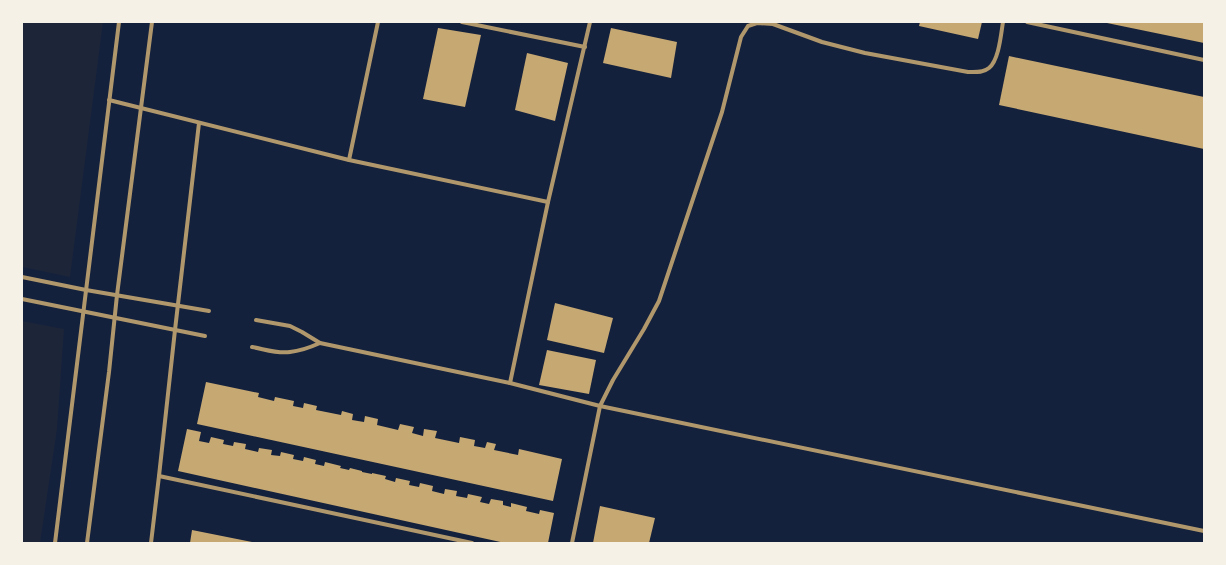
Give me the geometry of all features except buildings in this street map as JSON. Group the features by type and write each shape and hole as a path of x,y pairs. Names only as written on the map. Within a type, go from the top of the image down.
{"street":[{"path":"55,543 119,22"},
{"path":"87,543 152,22"},
{"path":"349,160 378,22"},
{"path":"462,22 585,48"},
{"path":"510,383 548,202 590,22"},
{"path":"572,543 600,406 613,380 644,330 659,301 722,112 741,37 748,26 757,23 774,23 822,42 865,53 968,72 982,72 990,67 996,57 1002,22"},
{"path":"1027,22 1204,60"},
{"path":"109,100 349,160 548,202"},
{"path":"151,543 199,123"},
{"path":"22,277 86,290 209,311"},
{"path":"22,299 204,336"},
{"path":"256,320 290,326 320,343 510,383 600,406 1204,531"},
{"path":"252,346 275,352 290,352 301,350 320,343"},
{"path":"159,476 472,543"}],"shaded area":[{"path":"22,22 103,22 70,277 22,267"},
{"path":"22,321 64,329 57,429 40,543 22,543"}]}
